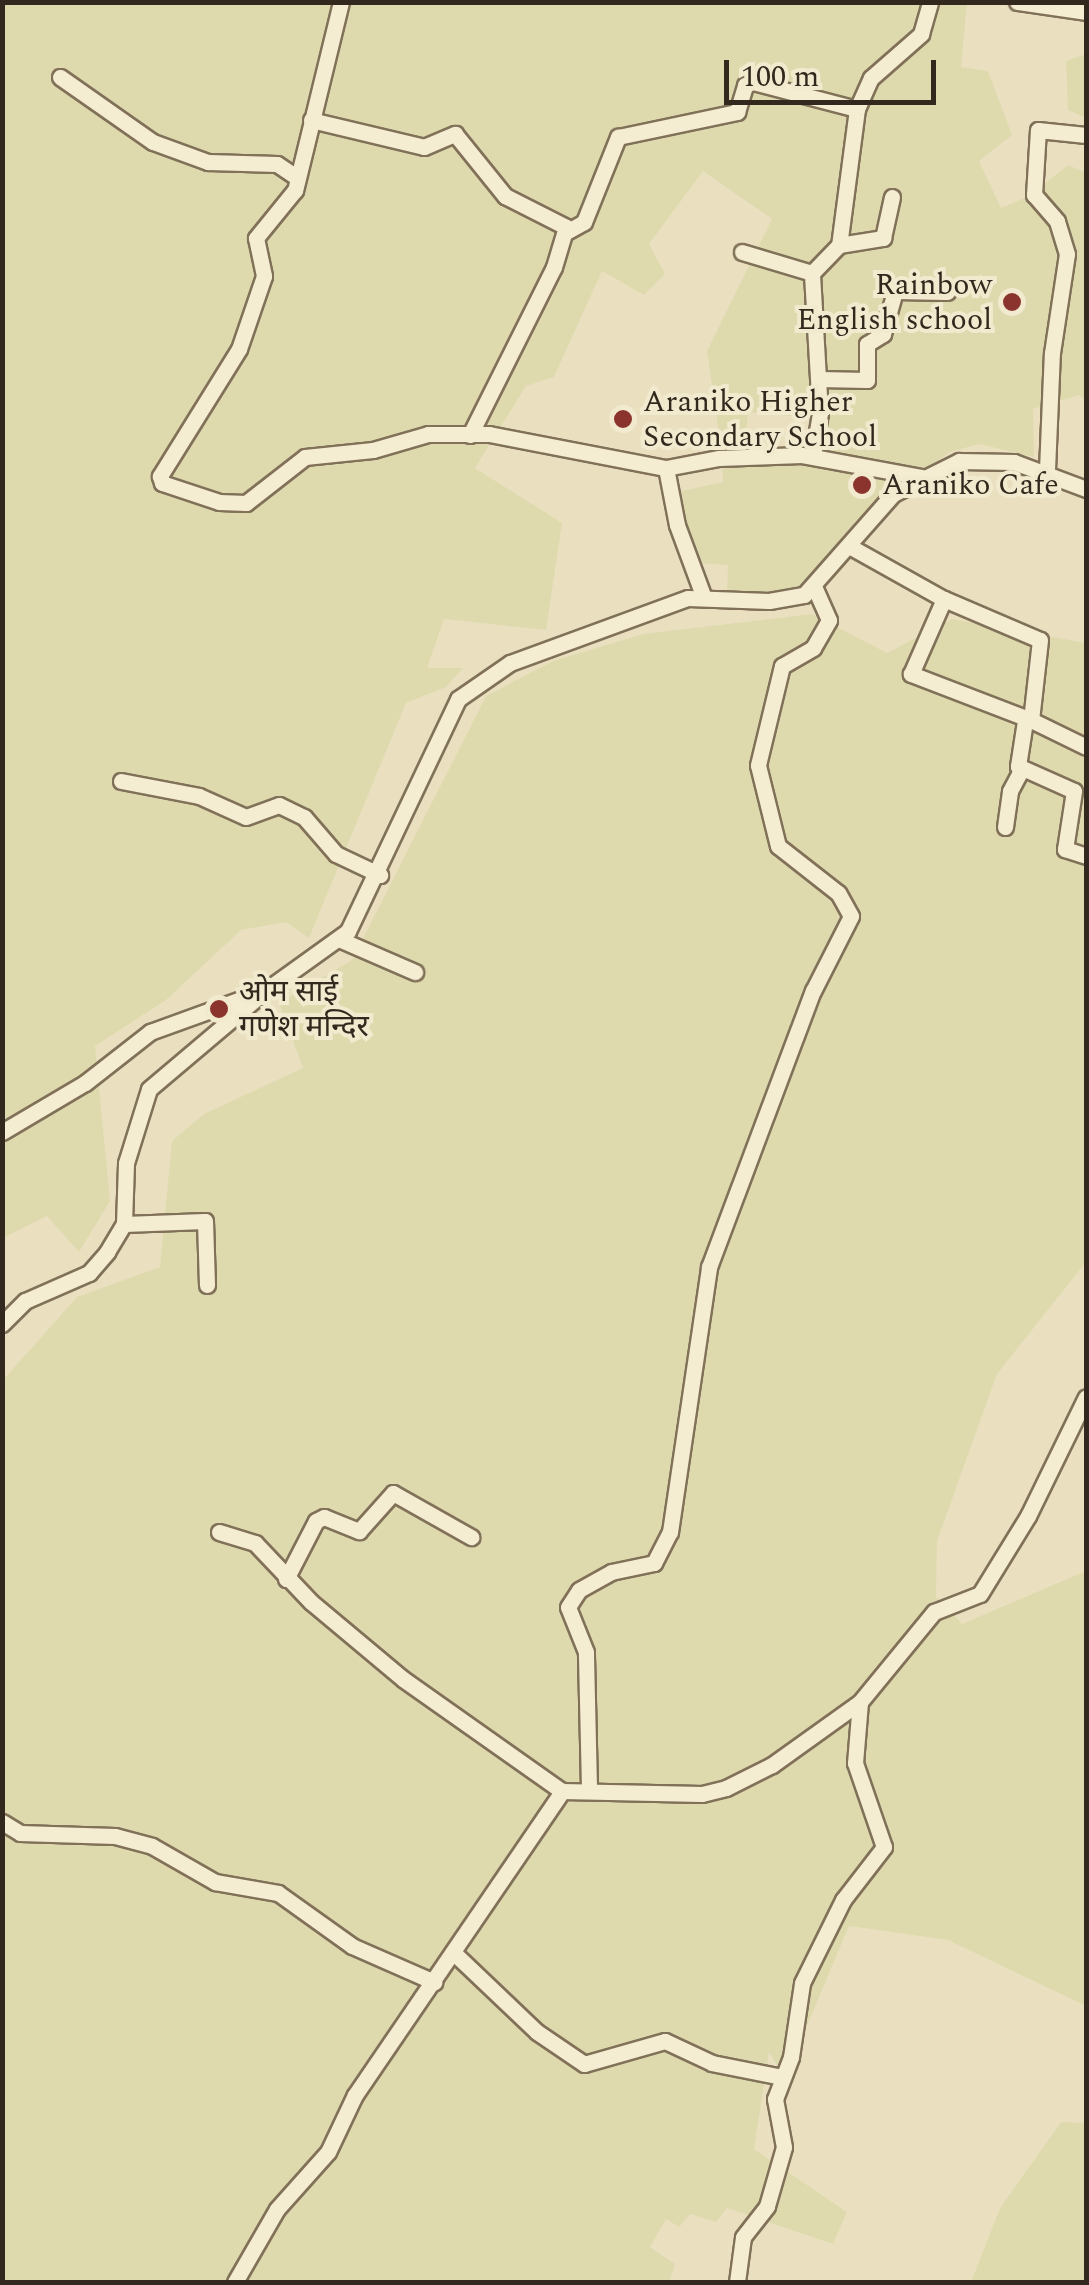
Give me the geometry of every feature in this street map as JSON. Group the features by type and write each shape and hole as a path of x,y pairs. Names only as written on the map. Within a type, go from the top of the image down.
{"street":[{"path":"341,2 298,178 256,238 264,276 240,349 160,476 162,484 219,502 246,502 304,458 373,450 428,434 470,435 666,468 719,458 813,455 922,477"},
{"path":"840,245 857,109 871,78 921,34 930,2"},
{"path":"1017,2 1086,12"},
{"path":"60,76 152,142 208,162 270,162 298,178"},
{"path":"470,435 568,231 584,222 610,148 622,134 737,112 748,82 857,109"},
{"path":"311,120 424,147 455,134 506,196 568,231"},
{"path":"1047,470 1052,354 1067,254 1058,220 1034,195 1038,130 1086,135"},
{"path":"813,455 818,379 812,274 840,245 883,238 892,197"},
{"path":"742,252 812,274"},
{"path":"818,379 867,380 868,344 883,334 895,291 947,292"},
{"path":"2,1324 26,1301 88,1273 124,1224 126,1163 149,1090 266,990 338,939 380,876 448,716 467,691 544,647 704,598 789,600 814,587 892,494 922,477 973,458 1047,470 1086,489"},
{"path":"666,468 676,525 704,598"},
{"path":"849,546 944,599 1040,640 1021,770 1010,790 1005,827"},
{"path":"589,1788 586,1652 568,1607 580,1590 610,1572 654,1562 670,1532 709,1266 814,991 851,916 838,894 778,846 760,783 761,746 782,666 813,648 830,620 814,587"},
{"path":"944,599 911,674 1086,747"},
{"path":"1021,770 1080,794 1065,849 1086,856"},
{"path":"122,781 199,796 246,818 279,805 304,817 336,854 380,876"},
{"path":"338,939 414,972"},
{"path":"2,1132 85,1082 150,1032 266,990"},
{"path":"124,1224 205,1221 208,1285"},
{"path":"220,1532 255,1544 286,1579 403,1679 562,1790 702,1794 726,1788 772,1765 860,1702 934,1612 980,1594 1028,1516 1086,1397"},
{"path":"286,1579 316,1521 324,1517 359,1531 393,1492 471,1537"},
{"path":"737,2282 743,2237 767,2206 784,2147 775,2098 802,1982 843,1900 884,1847 855,1762 860,1702"},
{"path":"235,2282 278,2210 328,2152 355,2096 455,1954 562,1790"},
{"path":"2,1822 20,1832 114,1836 152,1846 215,1882 278,1893 352,1946 434,1982"},
{"path":"455,1954 537,2032 584,2064 665,2041 712,2063 782,2078"}],"shaded area":[{"path":"3,3 967,3 961,67 988,71 1012,135 979,161 1001,208 1029,196 1068,165 1086,173 1086,400 1079,395 1033,409 1034,457 979,444 950,452 856,521 811,578 789,592 727,591 728,565 696,563 673,493 723,482 722,465 820,460 811,376 810,418 748,412 745,445 721,447 707,351 772,219 703,171 649,244 665,274 644,295 602,271 554,377 526,386 475,468 562,523 546,630 444,619 427,668 463,668 446,687 406,703 309,938 286,922 241,930 166,1000 95,1046 110,1201 79,1252 47,1216 3,1238"},
{"path":"1086,54 1086,118 1068,110 1066,61"},
{"path":"812,614 887,653 952,619 1086,643 1086,1262 997,1374 937,1541 936,1597 962,1624 1086,1571 1086,2006 948,1940 849,1926 785,2078 769,2052 754,2149 847,2212 833,2244 727,2208 716,2222 690,2214 679,2227 666,2219 650,2247 675,2264 669,2282 3,2282 3,1380 77,1297 160,1267 172,1141 204,1114 303,1068 279,1003 352,960 486,696 553,661 643,634"},
{"path":"1061,2122 1086,2123 1086,2282 971,2282 1000,2208"}],"place":[{"name":"Rainbow English school","path":"1012,302"},
{"name":"Araniko Higher Secondary School","path":"623,419"},
{"name":"Araniko Cafe","path":"862,485"},
{"name":"ओम साई गणेश मन्दिर","path":"219,1009"}]}
